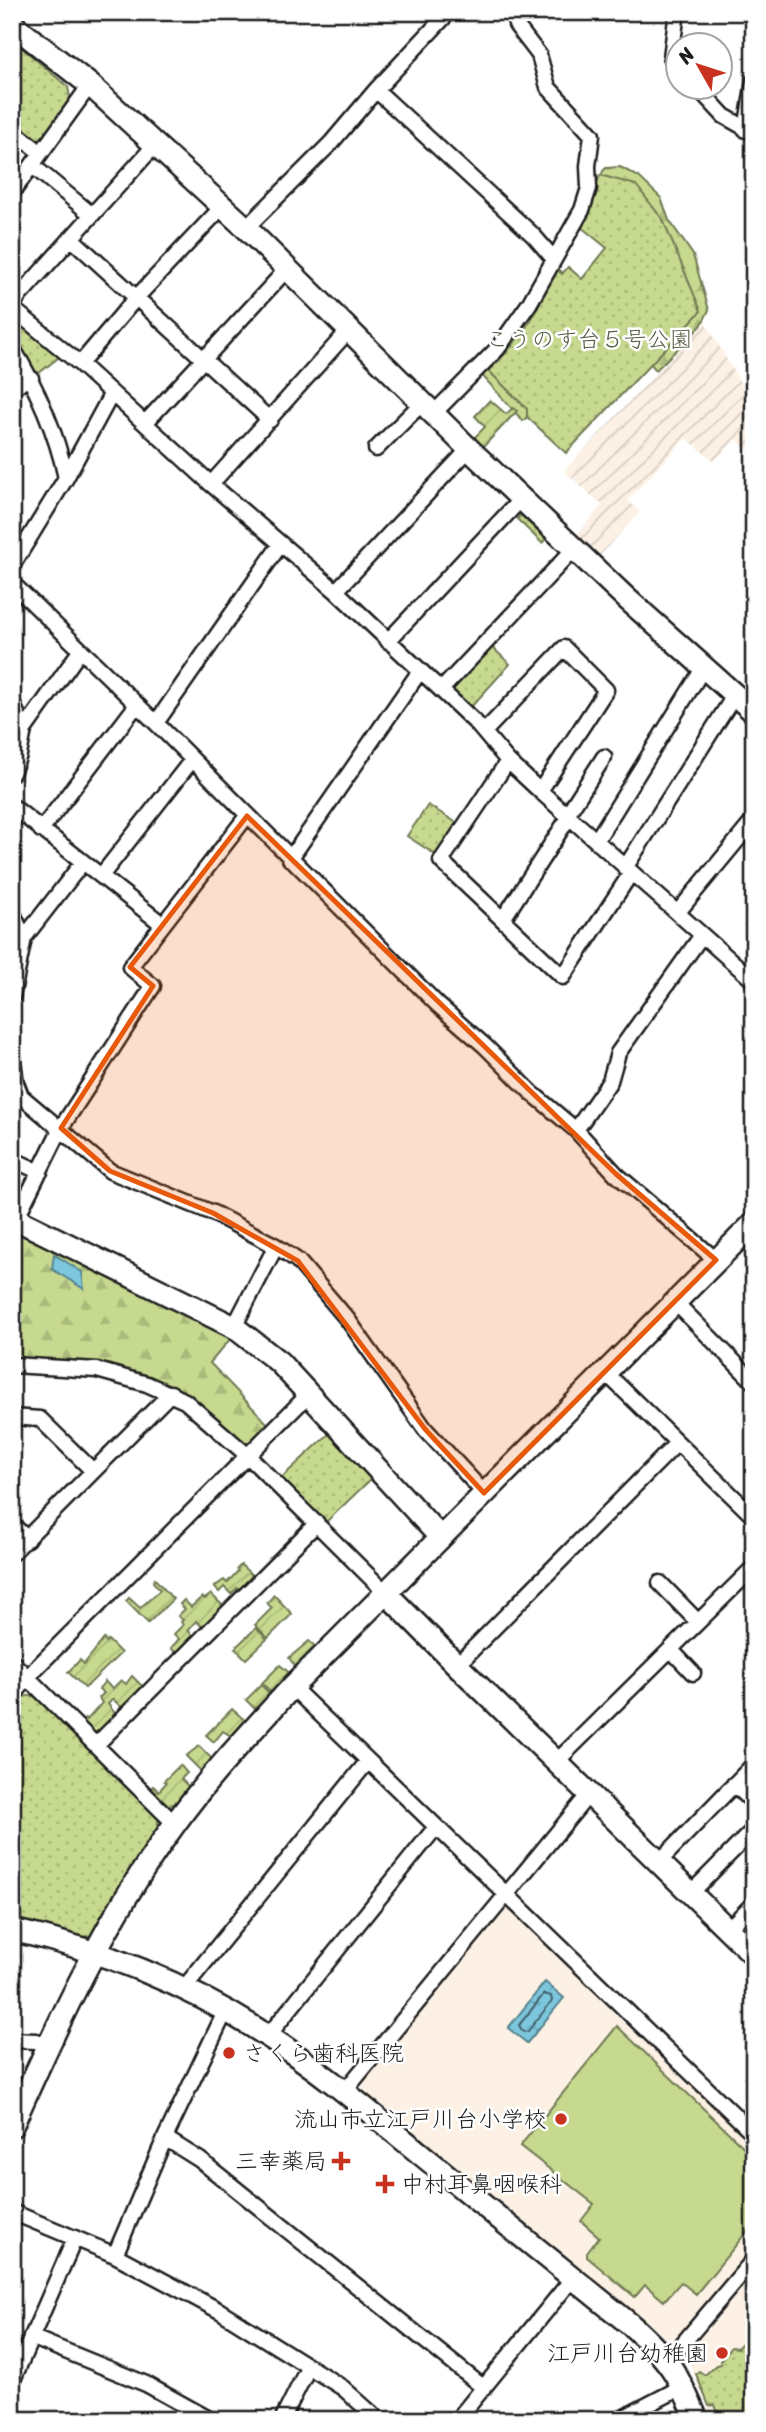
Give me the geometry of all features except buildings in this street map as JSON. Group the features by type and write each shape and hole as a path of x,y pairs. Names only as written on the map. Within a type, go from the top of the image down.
{"street":[{"path":"246,228 331,142 449,12"},
{"path":"376,449 498,348 529,304 582,211 589,188 588,166 592,135 548,86 539,55 516,25 516,12"},
{"path":"674,32 677,12"},
{"path":"12,24 90,85 246,228 469,449 574,549 754,712"},
{"path":"711,102 724,116 750,132 754,81"},
{"path":"12,194 90,85"},
{"path":"376,90 533,235 553,258"},
{"path":"12,130 92,215"},
{"path":"155,145 12,306 146,422 280,545 336,591 485,732 509,761 540,791 754,981"},
{"path":"80,364 135,299 222,207"},
{"path":"71,238 270,420"},
{"path":"146,422 287,269"},
{"path":"211,484 349,330"},
{"path":"12,347 31,378 54,434 66,478"},
{"path":"12,387 31,378"},
{"path":"12,566 66,478 112,393"},
{"path":"336,591 469,449"},
{"path":"388,641 522,498"},
{"path":"156,723 280,545"},
{"path":"442,690 574,549"},
{"path":"12,583 438,1005 485,1045 532,1093 576,1130 615,1174 716,1260"},
{"path":"485,732 564,648 606,690 540,791"},
{"path":"12,773 24,730 80,651"},
{"path":"596,841 704,667"},
{"path":"290,859 420,671"},
{"path":"509,761 441,861 563,977 734,696"},
{"path":"12,702 24,730"},
{"path":"41,830 136,706"},
{"path":"503,919 604,757"},
{"path":"100,876 192,760"},
{"path":"12,806 162,924"},
{"path":"247,816 130,967 153,986 61,1128 14,1218 234,1327 279,1362 440,1537"},
{"path":"678,912 754,820"},
{"path":"12,998 24,938 83,862"},
{"path":"12,911 24,938"},
{"path":"576,1130 610,1081 618,1053 702,934"},
{"path":"12,1052 16,1083 21,1096 110,1171 213,1213 276,1246 298,1261 348,1320 425,1429 484,1493"},
{"path":"12,1158 40,1172"},
{"path":"12,2126 94,1951 132,1887 175,1824 228,1758 292,1687 754,1223"},
{"path":"234,1327 276,1246"},
{"path":"674,1302 751,1374"},
{"path":"12,1366 96,1370 124,1376 171,1393 198,1410 317,1523 457,1665 754,1955"},
{"path":"605,1372 754,1517"},
{"path":"12,1553 171,1393"},
{"path":"12,1698 28,1677 309,1394"},
{"path":"12,1418 40,1419 93,1471"},
{"path":"457,1665 677,1443"},
{"path":"96,1745 317,1523"},
{"path":"12,1524 27,1539"},
{"path":"556,1762 754,1567"},
{"path":"660,1583 698,1622"},
{"path":"671,1650 693,1673"},
{"path":"12,1662 175,1824"},
{"path":"292,1687 754,2134"},
{"path":"184,1988 368,1761"},
{"path":"658,1863 754,1764"},
{"path":"734,1784 754,1803"},
{"path":"344,2092 589,1794"},
{"path":"268,2036 436,1827"},
{"path":"690,1894 754,1829"},
{"path":"727,1930 754,1903"},
{"path":"12,1930 94,1951 184,1988 268,2036 344,2092 631,2325 668,2361 684,2386 697,2420"},
{"path":"115,2255 165,2138 226,2010"},
{"path":"12,2040 36,2041 48,2045"},
{"path":"165,2138 200,2160 484,2388"},
{"path":"12,2211 115,2255 220,2311 343,2388 379,2420"},
{"path":"12,2382 75,2238"},
{"path":"668,2361 753,2262"},
{"path":"457,2420 573,2278"},
{"path":"31,2337 146,2384 211,2420"},
{"path":"282,2420 309,2367"},
{"path":"619,2420 684,2386"}],"highlighted area":[{"path":"247,816 616,1174 716,1260 484,1493 425,1429 298,1261 213,1213 110,1171 61,1128 153,986 130,967"}],"shaded area":[{"path":"705,322 754,406 754,455 736,439 714,461 686,438 628,500 640,512 597,559 574,538 602,505 564,471"},
{"name":"流山市立江戸川台小学校","path":"505,1908 514,1909 754,2141 754,2247 680,2337 665,2338 364,2096 363,2083"},
{"name":"江戸川台幼稚園","path":"754,2276 754,2420 713,2420 688,2360 691,2346 748,2277"}],"green space":[{"path":"15,42 68,87 71,103 39,146 12,125 12,45"},
{"path":"620,167 639,177 661,198 669,220 693,255 709,310 701,326 656,370 649,362 594,198 603,171 606,168"},
{"name":"こうのす台５号公園","path":"600,175 636,185 663,220 701,311 566,453 527,417 527,409 489,371 531,320 557,269 562,274 568,267 582,279 607,248 581,227"},
{"path":"555,266 563,273 557,270 537,307"},
{"path":"12,313 63,354 34,377 12,345"},
{"path":"526,315 531,317 489,371 527,409 527,417 523,421 479,372"},
{"path":"490,400 506,414 513,408 517,411 482,448 473,439 485,427 475,416"},
{"path":"521,515 546,539 542,543 517,519"},
{"path":"491,646 510,664 470,708 454,693 454,686"},
{"path":"428,805 457,823 436,855 407,836"},
{"path":"12,1230 231,1338 210,1363 268,1424 249,1442 240,1442 167,1387 12,1362"},
{"path":"330,1433 371,1479 325,1523 280,1479"},
{"path":"241,1565 255,1578 241,1592 237,1588 231,1594 224,1587 219,1592 214,1587 224,1580 227,1583"},
{"path":"155,1579 173,1599 148,1623 126,1601 129,1598 140,1608 160,1590 153,1582"},
{"path":"211,1594 225,1608 205,1629 196,1621 188,1630 195,1638 178,1655 171,1648 179,1639 174,1634 183,1625 183,1620 178,1616 185,1609 180,1604 184,1600 191,1607 202,1597 205,1599"},
{"path":"274,1595 292,1614 268,1638 255,1625 272,1608 267,1603"},
{"path":"256,1628 267,1639 246,1659 235,1648"},
{"path":"104,1639 121,1653 85,1688 68,1672 80,1660 84,1664"},
{"path":"309,1641 319,1650 298,1670 289,1658"},
{"path":"280,1665 293,1676 274,1695 262,1683"},
{"path":"132,1676 145,1689 124,1710 113,1699 108,1704 117,1716 101,1733 92,1732 82,1721 85,1718 87,1720 102,1703 99,1698 104,1693 99,1689 105,1681 112,1689 121,1680 126,1684"},
{"path":"261,1685 273,1697 258,1712 246,1700"},
{"path":"35,1695 158,1818 159,1830 94,1935 78,1938 12,1922 12,1711 22,1697"},
{"path":"232,1709 248,1723 234,1738 223,1731 214,1742 206,1735"},
{"path":"199,1746 214,1761 204,1774 186,1756"},
{"path":"180,1765 187,1773 181,1779 191,1789 180,1804 166,1805 150,1790 153,1786 159,1791 166,1783 164,1781"},
{"path":"617,2026 754,2157 754,2223 696,2294 681,2282 664,2301 645,2285 635,2297 587,2257 599,2237 581,2221 594,2204 520,2146"},
{"path":"747,2338 754,2344 754,2420 732,2420 730,2416 721,2420 715,2405 709,2406 696,2374 699,2371 705,2375 721,2364 720,2361 731,2347 737,2348"}],"water":[{"path":"54,1254 82,1272 84,1289 52,1269"},
{"path":"545,1982 564,1998 527,2043 508,2028"}],"place":[{"name":"さくら歯科医院","path":"229,2053"},
{"name":"流山市立江戸川台小学校","path":"561,2119"},
{"name":"三幸薬局","path":"341,2161"},
{"name":"中村耳鼻咽喉科","path":"385,2184"},
{"name":"江戸川台幼稚園","path":"722,2353"}]}
